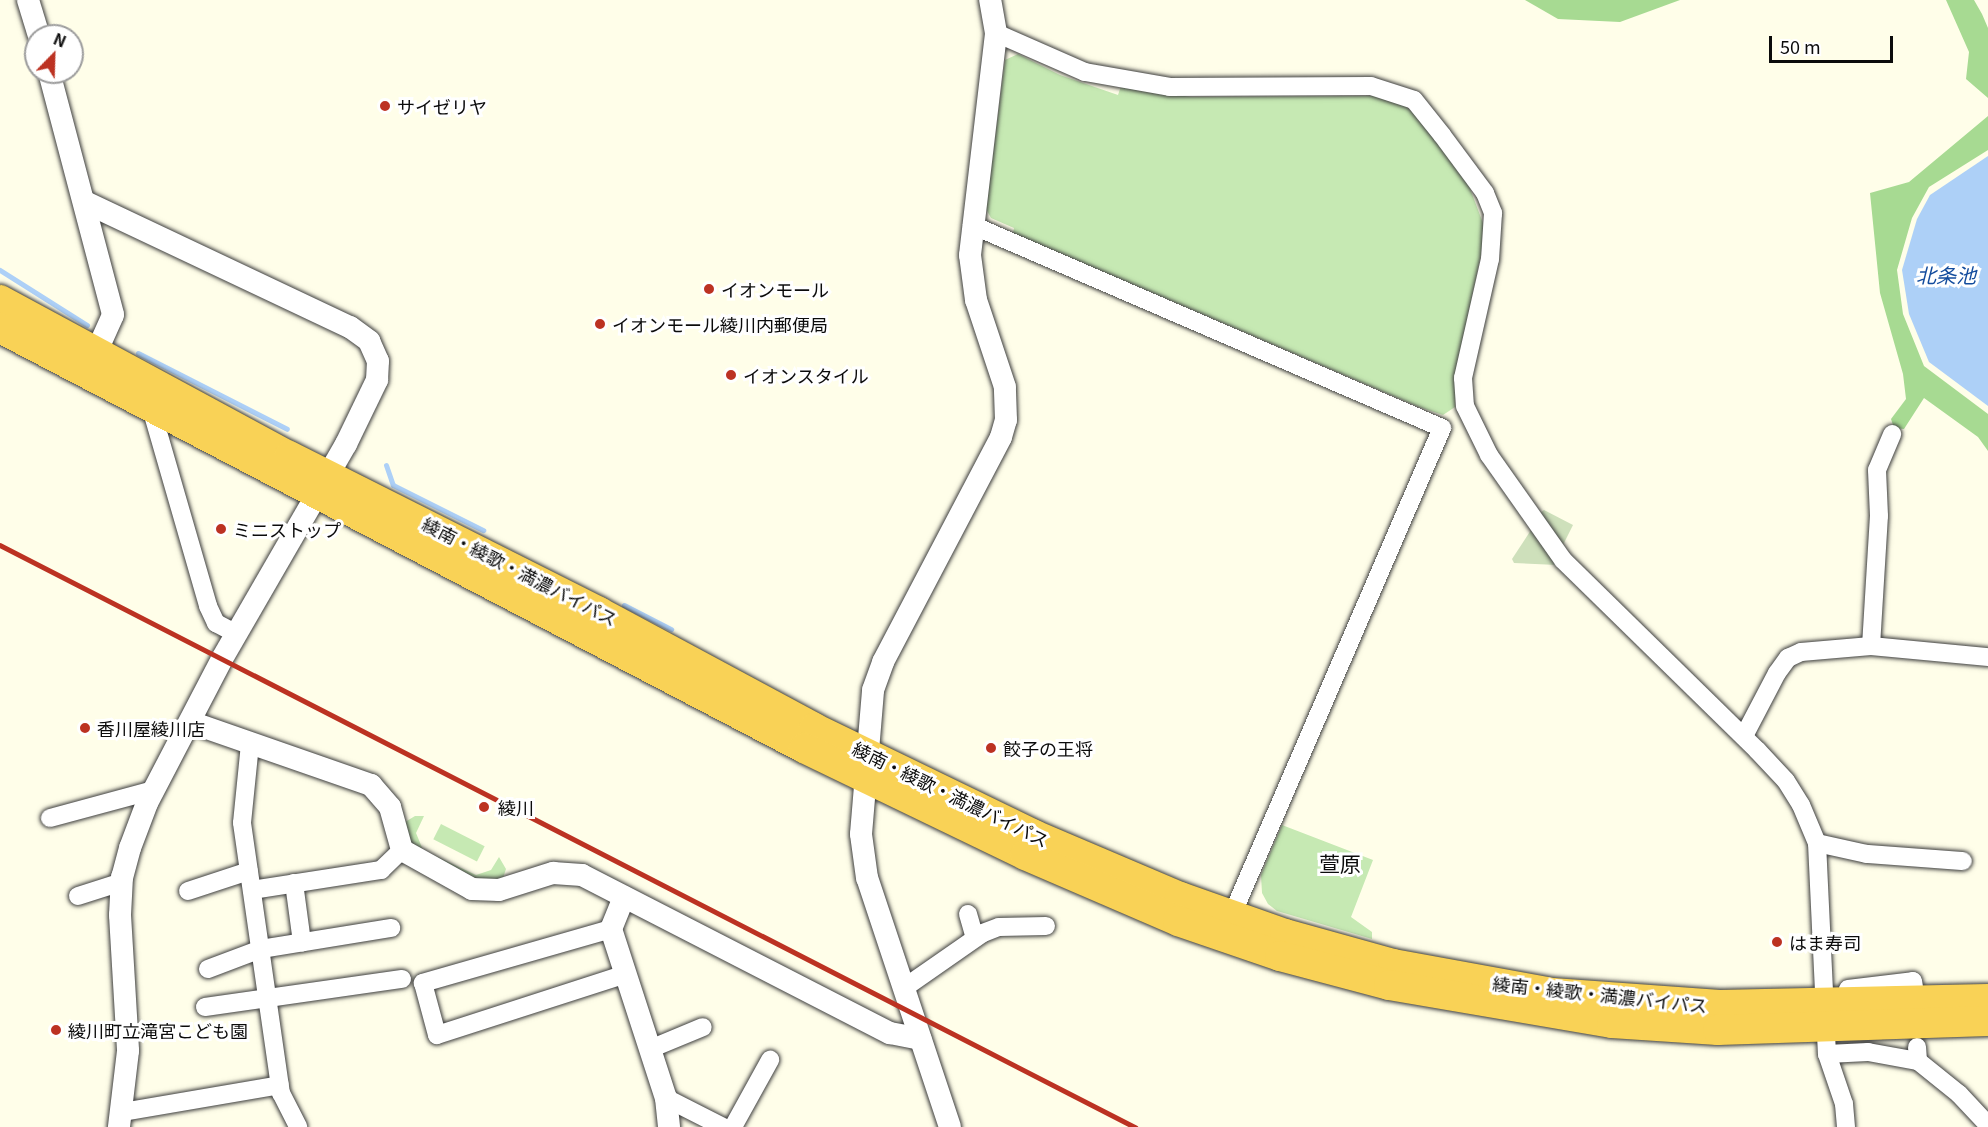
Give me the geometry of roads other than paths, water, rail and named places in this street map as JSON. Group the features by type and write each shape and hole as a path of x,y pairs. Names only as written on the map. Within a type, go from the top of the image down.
{"highway":[{"name":"綾南・綾歌・満濃バイパス","path":"0,300 324,484 866,766 1025,855 1178,921 1334,972 1437,996 1612,1023 1718,1030 1988,999"},
{"name":"綾南・綾歌・満濃バイパス","path":"0,328 151,408 324,484"},
{"name":"綾南・綾歌・満濃バイパス","path":"866,766 1113,870 1232,915 1383,961 1511,987 1667,1004 1824,1019 1988,1021"}],"street":[{"path":"28,0 35,24"},
{"path":"950,1127 867,878 861,834 869,702 883,662 985,469 1006,420 1005,387 971,274 972,225 996,11 1085,72 1170,87 1371,86 1414,100 1485,193 1493,213 1490,259 1463,378 1464,406 1477,436 1563,560 1744,736 1786,781 1801,805 1817,843 1824,1019 1844,1104 1846,1127"},
{"path":"52,84 113,315 96,353"},
{"path":"85,202 277,290 350,327 369,341 378,362 377,380 324,484 237,634 154,790 130,848 122,882 128,1051 120,1120 280,1085"},
{"path":"972,225 1442,428 1232,915"},
{"path":"151,408 208,606 216,623 237,634"},
{"path":"1871,646 1879,516 1877,470 1892,434"},
{"path":"1744,736 1788,658 1801,652 1871,646 1988,657"},
{"path":"190,722 370,785 390,807 402,850 472,889 499,890 566,872 582,875 890,1033 920,1039"},
{"path":"250,744 242,823 280,1085 298,1127"},
{"path":"50,818 154,790"},
{"path":"1817,843 1867,854 1963,861"},
{"path":"252,890 381,870 402,850"},
{"path":"188,891 249,871"},
{"path":"78,896 122,882"},
{"path":"294,883 302,942"},
{"path":"624,897 611,929 666,1098 669,1127"},
{"path":"968,914 975,938"},
{"path":"904,988 975,938 999,927 1046,926"},
{"path":"208,969 261,949 390,928"},
{"path":"611,929 423,983 437,1035 626,975"},
{"path":"205,1007 268,996 402,979"},
{"path":"1824,1019 1867,988 1913,981 1914,987"},
{"path":"1824,1019 1868,1052 1918,1054 1988,1125"},
{"path":"650,1049 703,1027"},
{"path":"733,1127 771,1060"},
{"path":"666,1098 723,1127"}],"water":[{"name":"北条池","path":"1988,156 1988,406 1929,362 1909,314 1902,270 1917,219 1930,195"}],"waterway":[{"path":"0,270 87,325"},
{"path":"138,353 287,429"},
{"path":"386,465 393,485 483,530"},
{"path":"624,605 671,629"}],"railway":[{"path":"0,545 1135,1127"}],"place":[{"name":"サイゼリヤ","path":"385,106"},
{"name":"イオンモール","path":"709,289"},
{"name":"イオンモール綾川内郵便局","path":"600,324"},
{"name":"イオンスタイル","path":"731,375"},
{"name":"ミニストップ","path":"221,529"},
{"name":"香川屋綾川店","path":"85,728"},
{"name":"餃子の王将","path":"991,748"},
{"name":"綾川","path":"484,807"},
{"name":"はま寿司","path":"1777,942"},
{"name":"綾川町立滝宮こども園","path":"56,1030"}],"district":[{"name":"萱原","path":"1340,863"}]}
